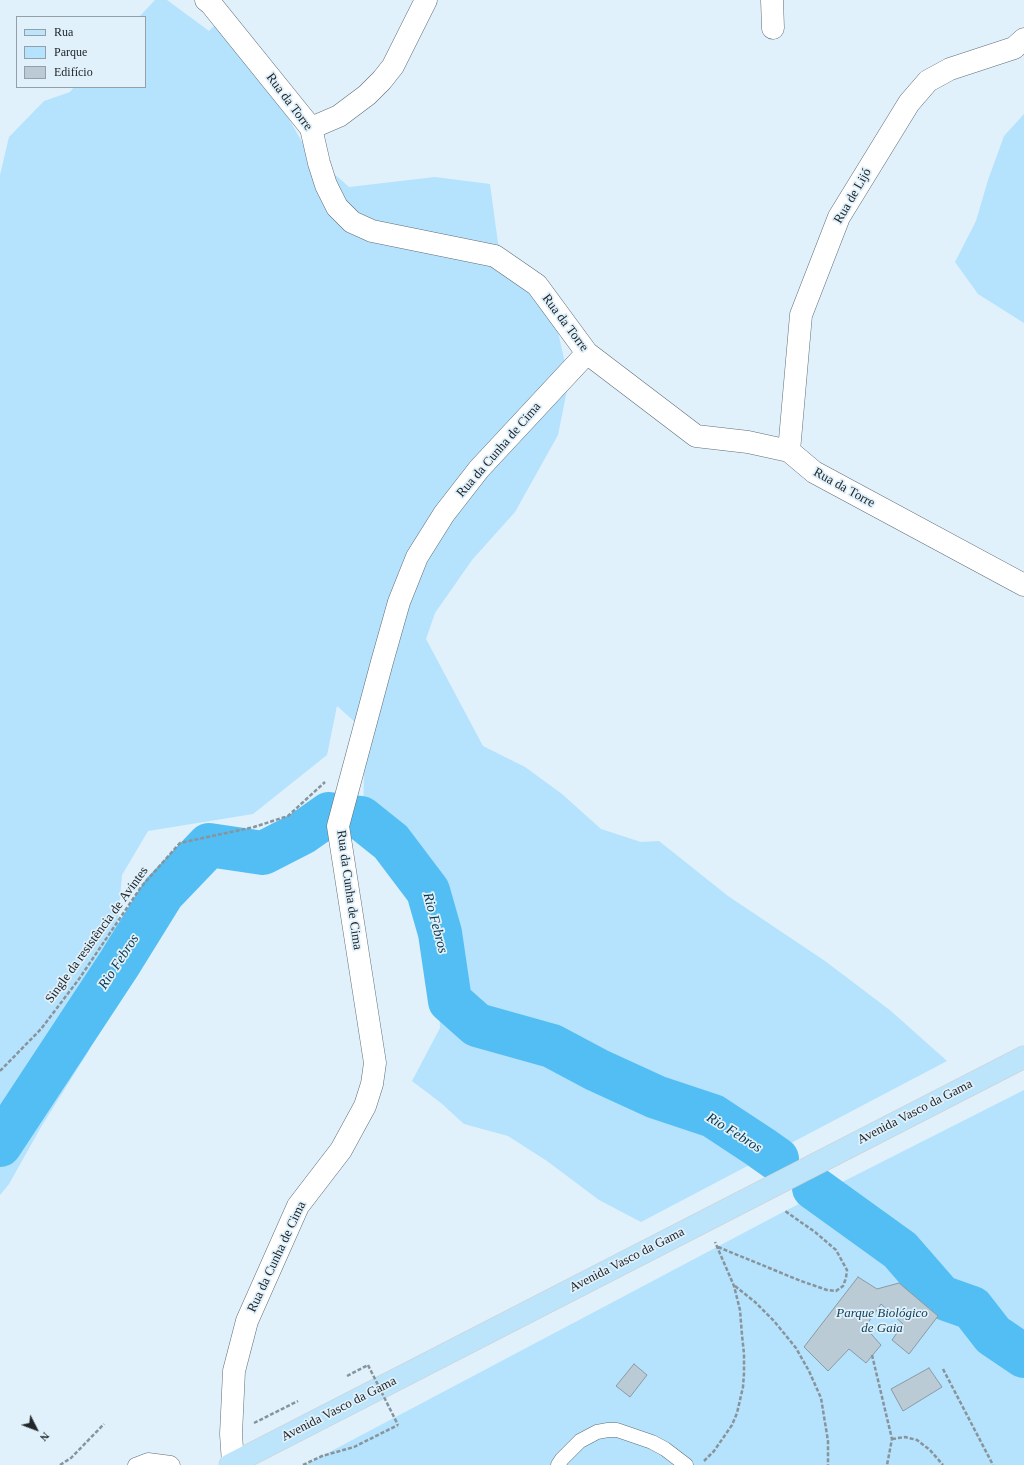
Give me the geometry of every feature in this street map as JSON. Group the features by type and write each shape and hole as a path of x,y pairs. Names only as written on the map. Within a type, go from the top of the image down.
{"main road":[{"name":"Avenida Vasco da Gama","path":"232,1464 704,1220 1024,1057"}],"street":[{"name":"Rua da Torre","path":"206,0 211,4 312,128 319,163 326,185 337,207 352,222 372,230 495,256 536,285 587,353 696,436 748,442 789,451 814,472 1024,585"},
{"path":"312,128 339,116 355,105 382,80 393,66 426,0"},
{"path":"772,0 773,28"},
{"name":"Rua de Lijó","path":"789,451 801,315 839,218 909,103 928,81 950,68 1014,48 1024,39"},
{"name":"Rua da Cunha de Cima","path":"232,1464 231,1434 234,1371 247,1321 298,1206 342,1150 365,1106 372,1084 375,1063 341,817 399,602 417,557 444,514 479,469 587,353"}],"lane":[{"path":"558,1465 580,1441 596,1432 608,1430 622,1431 652,1442 665,1449 686,1465"},
{"path":"135,1465 148,1460 171,1463 173,1465"}],"path":[{"name":"Single da resistência de Avintes","path":"0,1071 41,1029 79,979 141,887 180,843 254,827 288,816 327,780 351,778"},
{"path":"718,1247 801,1281 827,1290 836,1291 843,1286 847,1270 836,1250 815,1232 785,1211"},
{"path":"700,1463 714,1451 724,1439 737,1413 741,1393 744,1354 740,1310 734,1286 718,1247 704,1220"},
{"path":"734,1286 756,1302 774,1321 796,1348 809,1371 821,1398 828,1441 828,1465"},
{"path":"872,1355 892,1439 887,1465"},
{"path":"303,1465 322,1456 354,1447 398,1425 368,1365"},
{"path":"943,1369 993,1465"},
{"path":"231,1434 299,1401"},
{"path":"60,1465 71,1458 104,1424"},
{"path":"892,1439 905,1437 917,1440 930,1450 943,1465"}],"green space":[{"path":"155,0 167,0 209,31 216,24 271,88 306,149 349,187 435,177 490,184 498,243 557,328 569,380 558,435 515,512 472,560 435,613 426,639 483,746 525,767 562,794 601,829 641,842 659,841 728,896 825,961 891,1011 947,1061 641,1222 599,1200 547,1161 508,1136 464,1124 441,1103 412,1081 440,1028 438,976 432,922 406,861 363,819 365,731 337,706 327,755 253,814 148,831 122,875 117,934 107,995 88,1052 41,1127 9,1184 0,1195 0,175 9,137 44,101 70,92 73,88 146,88 146,16 140,16"},
{"path":"1024,114 1024,323 978,294 955,262 976,221 988,180 1004,136"},
{"name":"Parque Biológico de Gaia","path":"1024,1090 1024,1465 305,1465 785,1211"}],"building":[{"path":"858,1277 877,1289 899,1283 938,1316 909,1354 892,1340 903,1324 881,1304 865,1327 881,1345 866,1363 849,1349 828,1371 804,1347"},
{"path":"634,1364 647,1375 630,1397 616,1386"},
{"path":"929,1368 942,1387 903,1411 891,1389"}],"waterway":[{"name":"Rio Febros","path":"0,1145 119,964 163,893 209,845 263,853 302,833 329,814 361,818 391,842 428,891 440,933 450,1001 477,1025 552,1046 597,1070 656,1097 713,1116 777,1159"},
{"name":"Rio Febros","path":"814,1188 900,1250 941,1297 972,1308 993,1335 1024,1356"}]}
